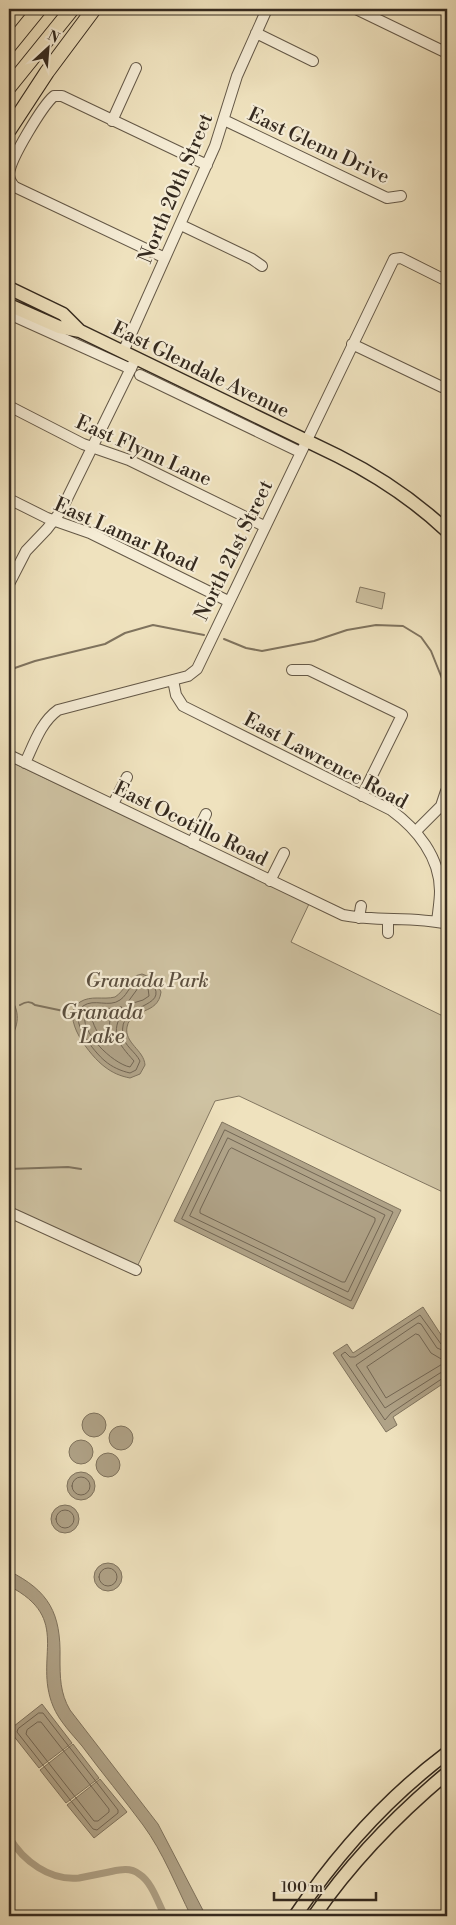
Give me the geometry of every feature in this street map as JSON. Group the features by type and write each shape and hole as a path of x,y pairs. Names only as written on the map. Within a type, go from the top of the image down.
{"highway":[{"path":"9,46 39,9"},
{"path":"9,87 72,9"},
{"path":"9,130 94,9"}],"main road":[{"name":"East Glendale Avenue","path":"9,288 64,314 80,331"},
{"name":"East Glendale Avenue","path":"9,305 59,327 80,331 123,352 136,367 306,440 380,479 420,507 447,531"},
{"path":"295,1916 329,1868 355,1837 398,1794 447,1753"},
{"path":"314,1916 347,1871 376,1839 447,1773"}],"street":[{"name":"North 20th Street","path":"123,352 207,165 224,120 237,76 267,9"},
{"path":"356,9 447,53"},
{"path":"256,33 313,61"},
{"path":"112,121 136,68"},
{"path":"165,258 15,187 9,181 9,171 25,138 48,101 54,96 62,96 207,165"},
{"name":"East Glenn Drive","path":"224,120 387,198 401,196"},
{"path":"181,225 252,259 262,266"},
{"name":"North 21st Street","path":"25,763 45,723 50,715 58,710 188,676 197,669 264,526 394,259 401,258 447,281"},
{"path":"9,314 136,367 300,452"},
{"path":"352,344 447,387"},
{"path":"9,584 26,550 55,520 61,511 91,447 136,367"},
{"name":"East Flynn Lane","path":"9,406 91,447 129,460 264,526"},
{"name":"East Lamar Road","path":"9,499 55,520 90,533 228,601"},
{"path":"292,670 309,670 370,695 402,715 362,796"},
{"name":"East Lawrence Road","path":"173,680 176,695 183,706 391,810 416,832 429,850 437,870 442,923"},
{"name":"East Ocotillo Road","path":"9,755 343,915 359,918 442,923"},
{"path":"113,804 127,777"},
{"path":"416,832 441,806 446,791"},
{"path":"192,843 206,814"},
{"path":"270,881 284,853"},
{"path":"359,918 361,906"},
{"path":"388,920 388,933"},
{"path":"9,1212 136,1270"}],"green space":[{"path":"360,587 385,593 382,609 356,602"},
{"name":"Granada Park","path":"9,761 309,904 291,942 447,1018 447,1194 239,1096 215,1101 137,1267 9,1207"}],"water":[{"name":"Granada Lake","path":"142,974 155,979 161,992 159,1000 155,1005 134,1016 129,1021 127,1027 128,1038 141,1055 145,1065 140,1074 130,1078 111,1071 92,1055 79,1036 75,1026 74,1008 84,1000 115,997 133,978"},
{"name":"Granada Lake","path":"9,996 17,1013 17,1024 9,1041"},
{"path":"222,1122 401,1210 353,1309 174,1221"},
{"path":"423,1307 447,1344 447,1381 393,1417 397,1425 386,1432 333,1353 347,1344 353,1353"},
{"path":"94,1413 99,1414 105,1420 105,1430 99,1436 94,1437 89,1436 83,1430 82,1425 83,1420 89,1414"},
{"path":"121,1426 126,1427 132,1433 132,1443 126,1449 121,1450 116,1449 110,1443 109,1438 110,1433 116,1427"},
{"path":"81,1440 86,1441 92,1447 92,1457 86,1463 81,1464 76,1463 70,1457 69,1452 70,1447 76,1441"},
{"path":"108,1453 113,1454 119,1460 119,1470 113,1476 108,1477 103,1476 97,1470 96,1465 97,1460 103,1454"},
{"path":"81,1472 91,1476 95,1486 91,1496 81,1500 71,1496 67,1486 71,1476"},
{"path":"65,1505 75,1509 79,1519 75,1529 65,1533 55,1529 51,1519 55,1509"},
{"path":"108,1563 118,1567 122,1577 118,1587 108,1591 98,1587 94,1577 98,1567"},
{"path":"9,1571 34,1587 50,1605 55,1616 60,1642 61,1685 70,1710 158,1824 206,1916 191,1916 150,1835 56,1712 48,1688 46,1626 40,1612 28,1599 9,1586"},
{"path":"42,1704 72,1743 39,1768 9,1730"},
{"path":"73,1744 99,1778 66,1803 40,1770"},
{"path":"100,1779 127,1812 94,1838 67,1805"}],"waterway":[{"path":"9,670 35,661 105,644 125,633 153,625 204,635"},
{"path":"224,639 246,648 262,651 314,641 347,630 376,625 403,626 421,637 431,651 447,691"},
{"path":"20,1005 29,1002 73,1013"},
{"path":"9,1169 68,1167 81,1169"},
{"path":"9,1837 22,1854 38,1868 58,1876 79,1878 121,1870 136,1872 148,1882 165,1916"}]}
